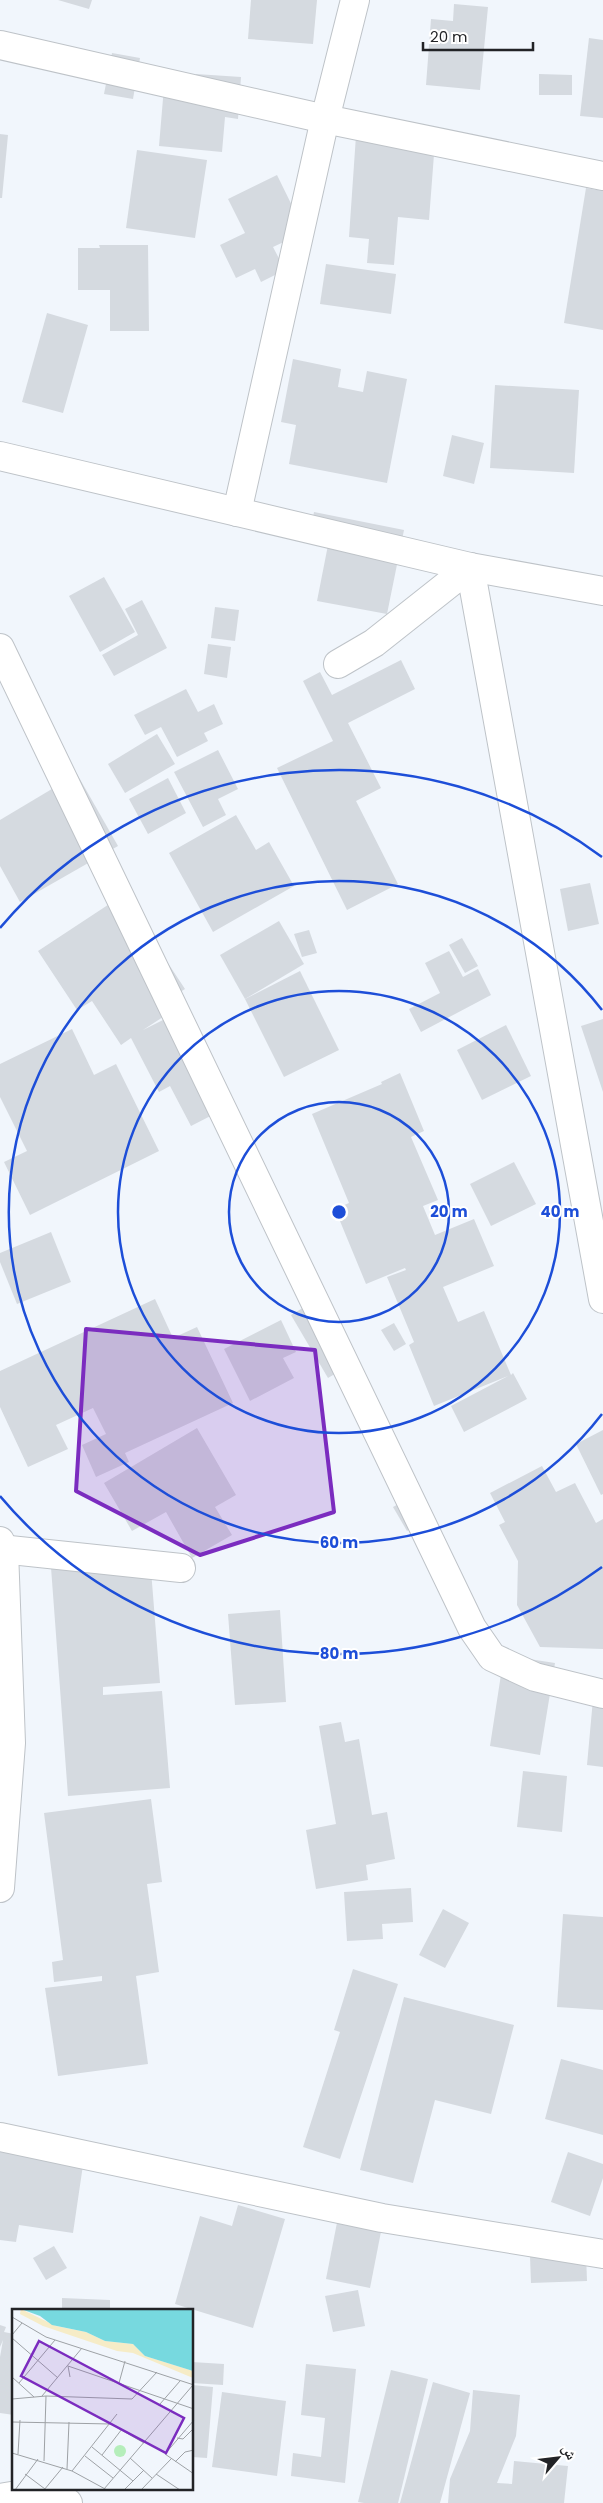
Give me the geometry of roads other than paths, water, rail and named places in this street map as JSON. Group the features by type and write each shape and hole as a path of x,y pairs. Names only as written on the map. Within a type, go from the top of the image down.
{"street":[{"path":"237,512 325,119 355,0"},
{"path":"0,45 325,119 603,176"},
{"path":"0,456 470,567 603,591"},
{"path":"338,664 374,643 470,567"},
{"path":"470,567 603,1299"},
{"path":"0,648 472,1628 492,1657 535,1677 603,1694"},
{"path":"0,1888 5,1742 1,1547 181,1568"},
{"path":"0,2137 382,2218 603,2254"},
{"path":"0,2498 23,2494 68,2503"}]}
